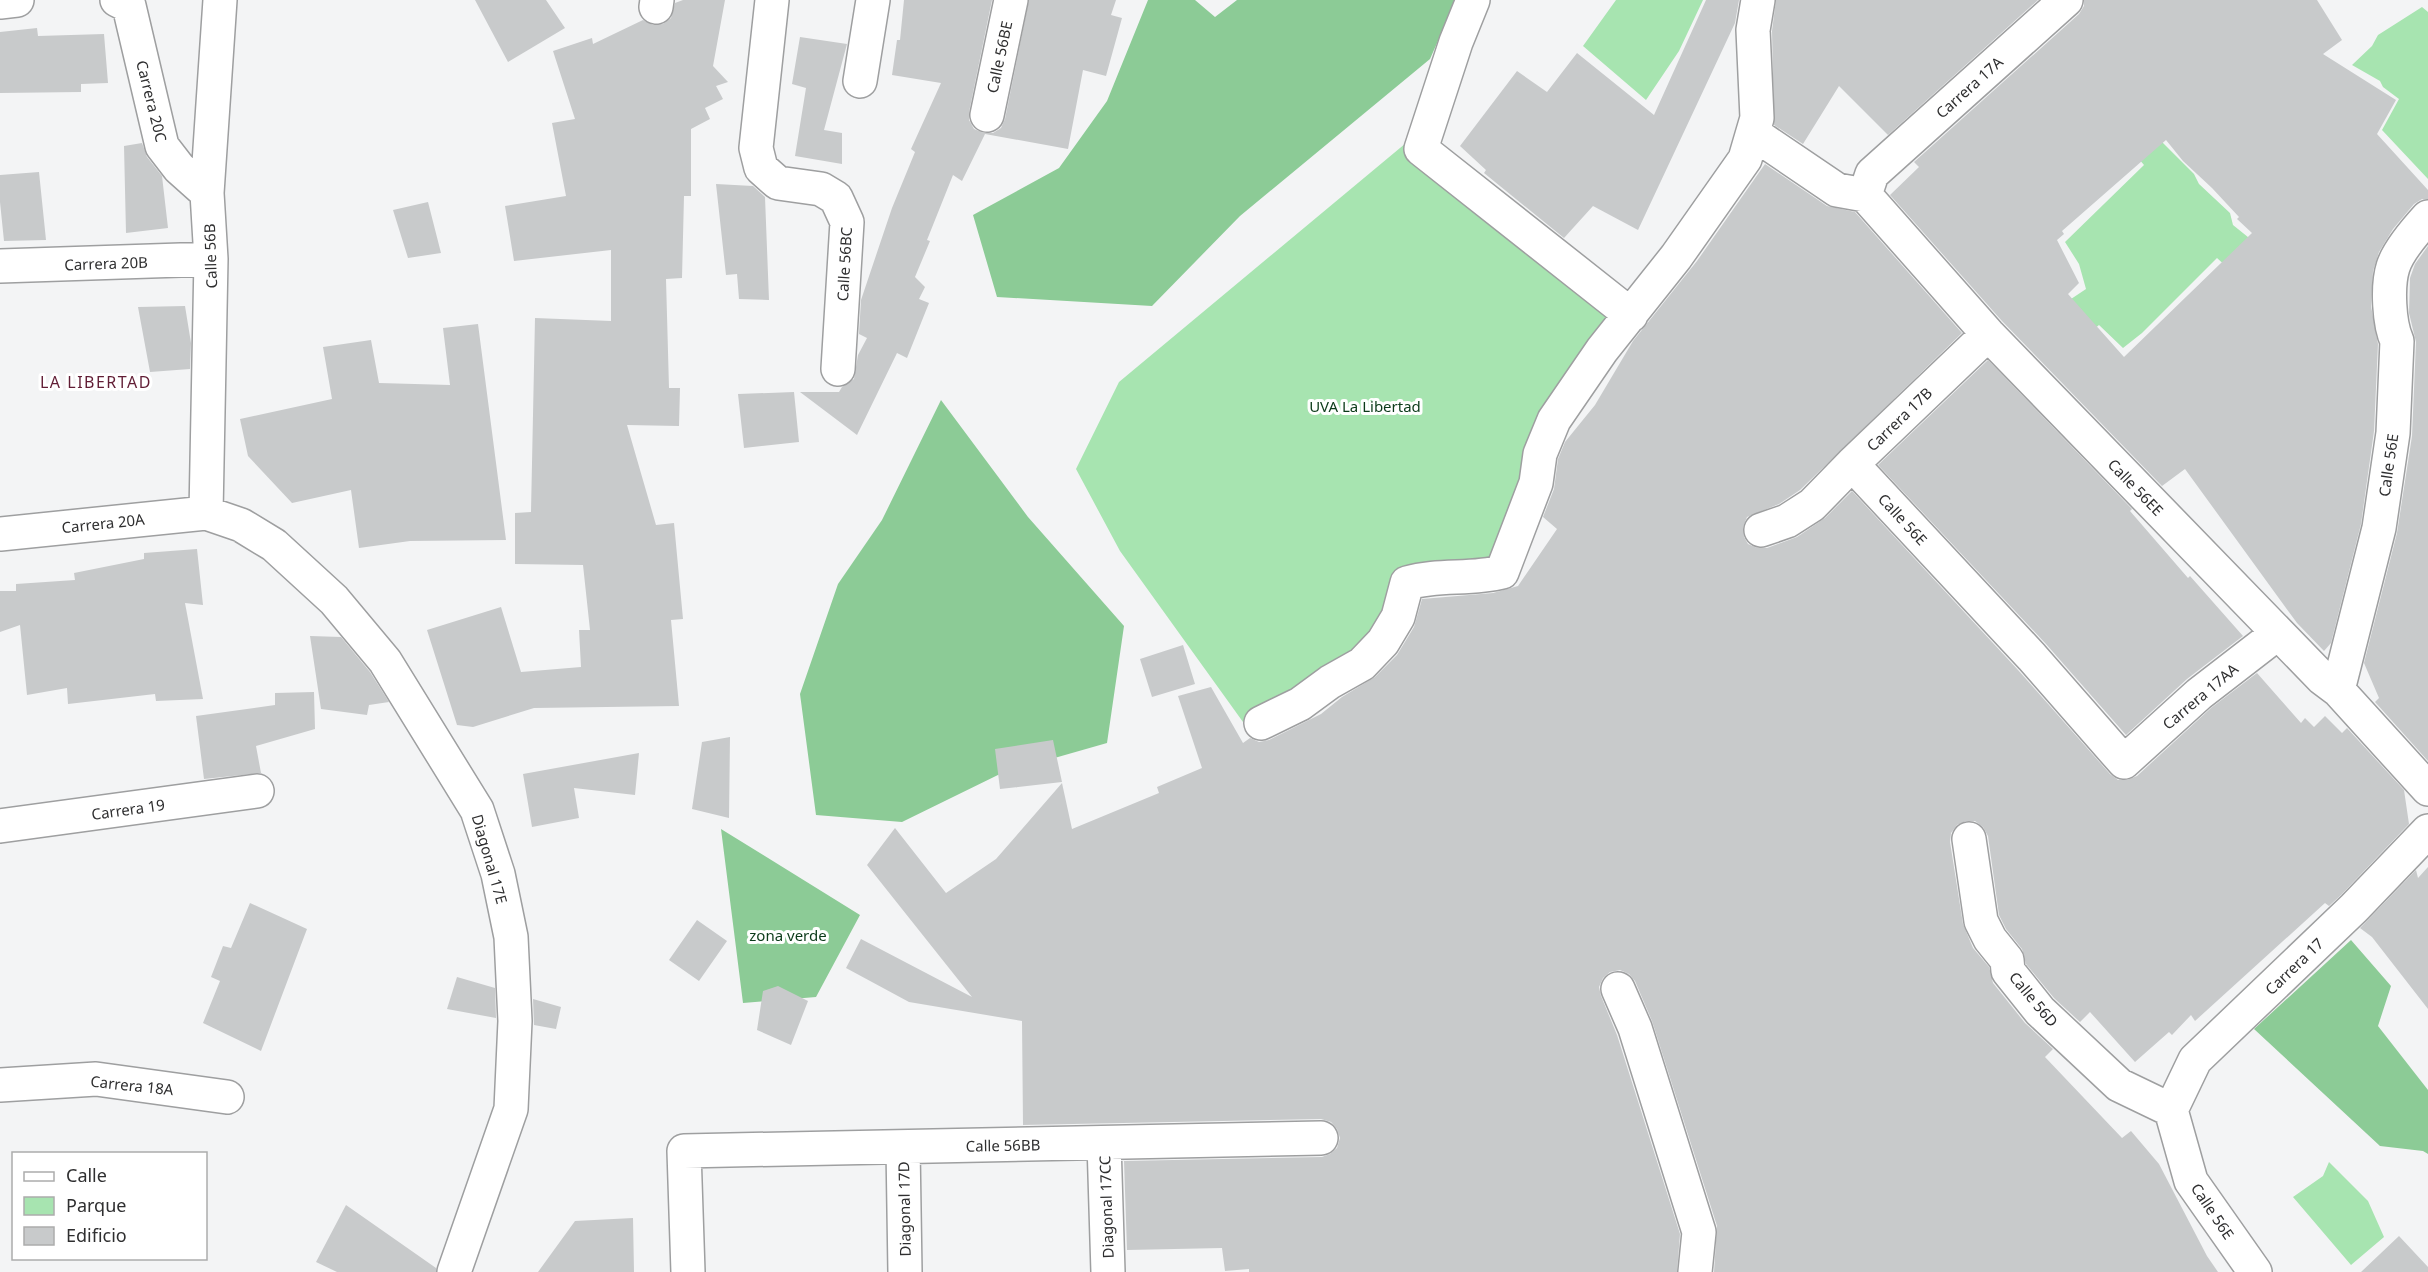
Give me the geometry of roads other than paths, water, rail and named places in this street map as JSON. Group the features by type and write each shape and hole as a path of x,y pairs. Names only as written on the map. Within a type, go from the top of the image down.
{"street":[{"path":"0,2 17,0"},
{"name":"Carrera 20C","path":"117,0 129,6 162,146 179,168 207,193"},
{"name":"Calle 56B","path":"206,513 212,259 207,193 220,0"},
{"name":"Calle 56BC","path":"772,0 756,148 761,168 778,183 821,189 836,198 847,222 838,369"},
{"path":"860,81 873,0"},
{"name":"Calle 56BE","path":"987,115 1011,0"},
{"path":"1473,0 1456,42 1421,149 1631,315"},
{"path":"1261,723 1300,704 1330,682 1362,664 1383,642 1398,617 1407,582 1437,576 1488,575 1502,572 1536,483 1540,454 1554,420 1602,350 1676,257 1745,159 1757,118 1753,30 1758,0"},
{"name":"Carrera 17A","path":"1869,185 2066,0"},
{"path":"1753,133 1837,190 1869,185"},
{"name":"Calle 56EE","path":"1869,185 1988,334 2322,678 2338,690 2428,789"},
{"name":"Calle 56E","path":"2338,690 2379,528 2393,433 2397,342 2392,331 2390,301 2393,267 2418,229"},
{"name":"Carrera 20B","path":"0,266 212,259"},
{"name":"Carrera 17B","path":"1761,530 1786,521 1812,505 1988,334"},
{"name":"Calle 56E","path":"1852,464 2032,657 2124,762"},
{"name":"Carrera 20A","path":"0,534 206,513"},
{"name":"Diagonal 17E","path":"206,513 241,525 274,545 334,600 384,661 477,810 498,874 511,937 515,1021 511,1109 454,1272"},
{"name":"Carrera 17AA","path":"2124,762 2199,693 2278,633"},
{"name":"Carrera 19","path":"0,826 257,791"},
{"name":"Carrera 17","path":"2171,1110 2195,1060 2354,908 2428,831"},
{"name":"Calle 56D","path":"1969,839 1981,921 1990,939 2007,960 2008,971 2040,1011 2119,1085 2171,1110"},
{"path":"1618,989 1635,1028 1699,1232 1695,1272"},
{"name":"Carrera 18A","path":"0,1085 96,1079 227,1097"},
{"name":"Calle 56E","path":"2171,1110 2191,1181 2255,1272"},
{"name":"Calle 56BB","path":"688,1272 684,1151 1321,1138"},
{"name":"Diagonal 17CC","path":"1104,1143 1108,1272"},
{"name":"Diagonal 17D","path":"903,1147 905,1272"}],"district":[{"name":"LA LIBERTAD","path":"96,382"}],"park label":[{"name":"UVA La Libertad","path":"1365,406"},
{"name":"zona verde","path":"788,935"}]}
